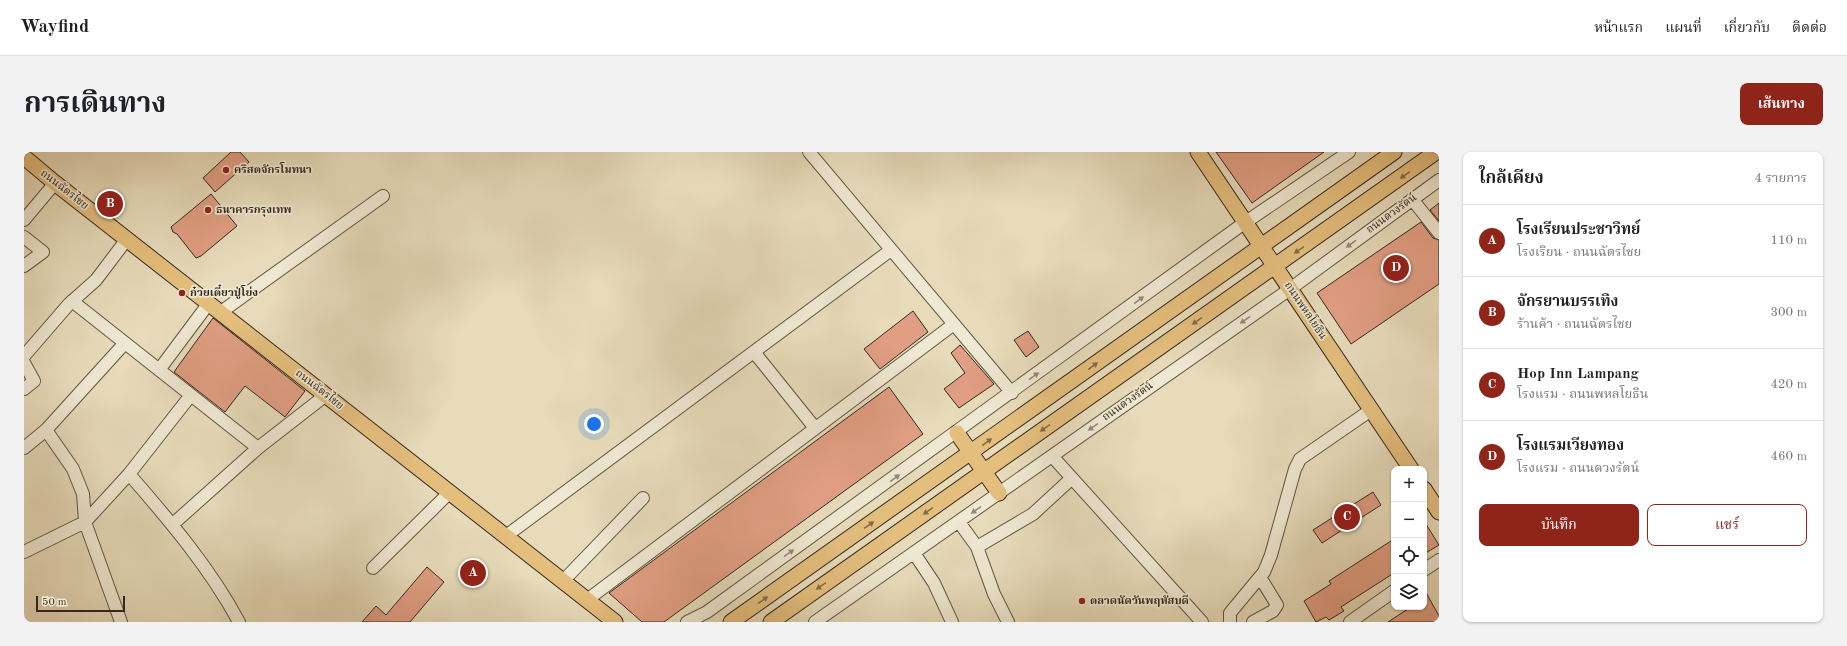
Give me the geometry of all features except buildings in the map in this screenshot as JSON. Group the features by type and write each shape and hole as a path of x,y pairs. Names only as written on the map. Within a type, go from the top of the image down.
{"main road":[{"name":"ถนนพหลโยธิน","path":"1198,152 1409,466"},
{"path":"731,622 1394,152"},
{"path":"771,622 1436,152"},
{"name":"ถนนฉัตรไชย","path":"24,157 55,183 614,621"},
{"path":"957,433 999,493"},
{"path":"1427,493 1437,505"}],"street":[{"path":"809,152 1012,393"},
{"path":"687,622 707,612 957,433 1245,223 1349,152"},
{"name":"ถนนดวงรัตน์","path":"815,622 1290,289 1439,180"},
{"path":"24,220 55,183"},
{"path":"221,312 383,196"},
{"path":"1412,199 1439,233"},
{"path":"24,237 43,252 24,266"},
{"path":"24,356 72,301 96,280 128,239"},
{"path":"506,536 891,250"},
{"path":"72,301 124,344 258,448"},
{"path":"159,370 209,303"},
{"path":"587,600 954,324"},
{"path":"24,448 46,430 124,344"},
{"path":"754,352 815,428"},
{"path":"24,364 34,381 24,389"},
{"path":"173,524 258,448 326,394"},
{"path":"24,552 85,522 129,474 191,395"},
{"path":"1230,622 1230,613 1260,577 1271,555 1295,469 1300,459 1371,410"},
{"path":"46,430 73,469 83,494 85,522 121,622"},
{"path":"1052,456 1202,622"},
{"path":"129,474 173,524 228,601 239,622"},
{"path":"977,547 1033,514 1072,478"},
{"path":"373,568 450,492"},
{"path":"563,581 643,498"},
{"path":"959,522 977,547 994,594 1008,622"},
{"path":"914,553 934,583 952,622"},
{"path":"1427,568 1439,560"},
{"path":"1253,622 1273,611 1277,605 1260,577"},
{"path":"1350,622 1391,593"}],"place":[{"name":"คริสตจักรโมทนา","path":"226,170"},
{"name":"จักรยานบรรเทิง","path":"110,204"},
{"name":"ธนาคารกรุงเทพ","path":"208,210"},
{"name":"โรงแรมเวียงทอง","path":"1396,268"},
{"name":"ก๋วยเตี๋ยวปู่โย่ง","path":"182,293"},
{"name":"Hop Inn Lampang","path":"1347,517"},
{"name":"โรงเรียนประชาวิทย์","path":"473,573"},
{"name":"ตลาดนัดวันพฤหัสบดี","path":"1082,601"}]}
